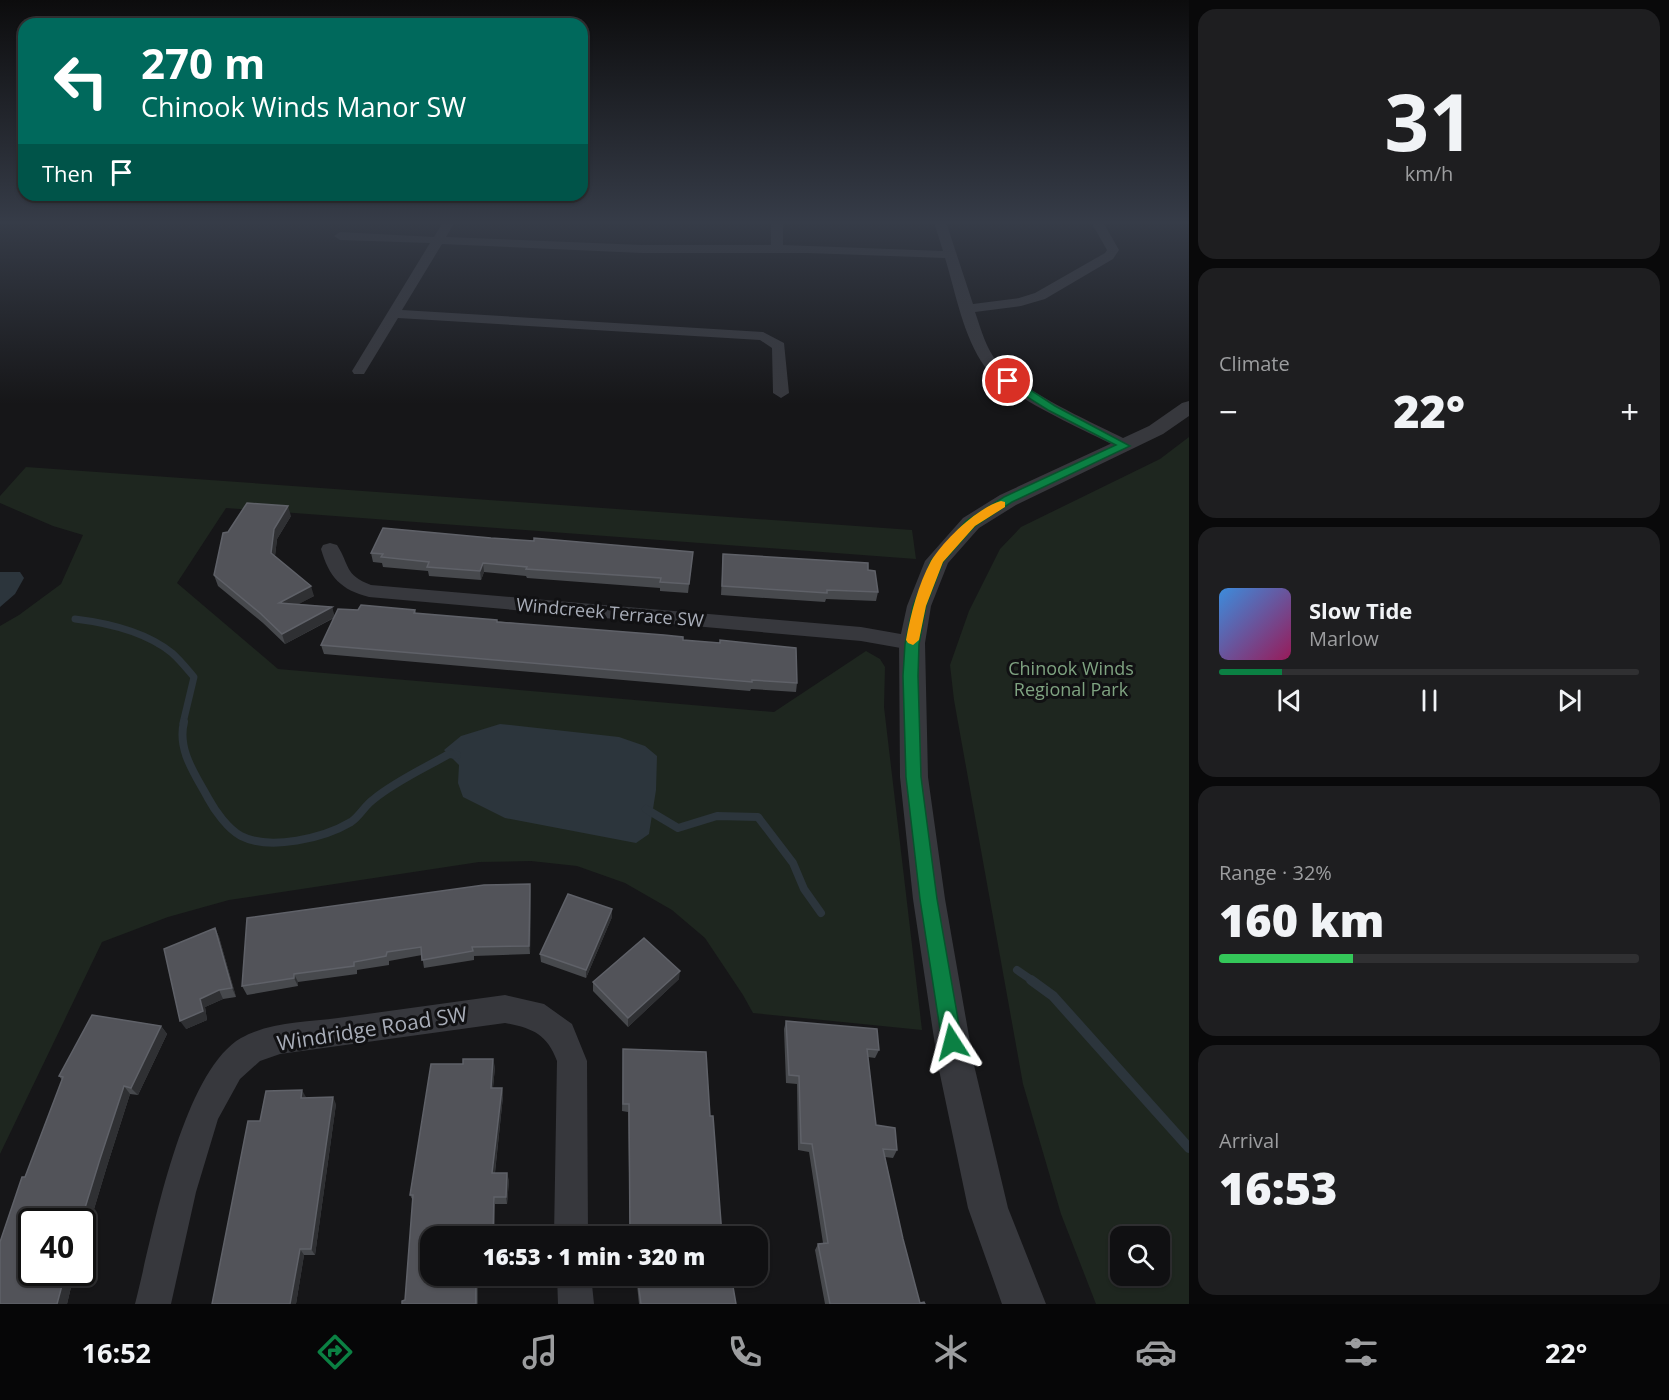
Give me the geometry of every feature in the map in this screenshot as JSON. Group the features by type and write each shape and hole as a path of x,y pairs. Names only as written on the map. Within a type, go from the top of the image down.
{"street":[{"path":"359,371 412,283"},
{"path":"960,283 984,352 992,366 1008,381 1052,408 1125,446"},
{"path":"968,309 1021,302 1041,296 1063,283"},
{"path":"393,314 763,336 777,343 779,348 781,393"},
{"path":"1024,1304 988,1208 956,1065 928,899 914,777 912,644 920,606 937,561 970,523 1008,500 1156,430 1189,407"},
{"name":"Windcreek Terrace SW","path":"330,549 338,572 352,586 369,591 861,634 912,644"},
{"name":"Windridge Road SW","path":"153,1304 180,1192 204,1113 229,1068 251,1049 280,1040 505,1009 534,1014 562,1034 572,1061 571,1226"},
{"path":"575,1286 576,1304"}],"green space":[{"name":"Chinook Winds Regional Park","path":"1189,437 1189,1304 1096,1304 1061,1214 1023,1084 954,700 950,665 969,611 1000,549 1021,527 1160,459"},
{"path":"26,467 912,530 916,559 226,508 177,583 278,669 774,712 866,651 880,659 885,667 884,707 922,1030 753,1013 705,938 672,910 625,883 577,866 531,861 479,862 229,900 168,917 102,942 0,1154 0,626 61,584 83,535 53,526 0,503 0,496"}],"shaded area":[{"path":"0,572 20,572 24,578 15,594 0,607"},
{"path":"500,724 619,737 645,746 657,756 656,790 649,834 636,843 505,818 463,797 458,783 459,765 444,750 461,736"}],"building":[{"path":"247,503 288,506 274,529 271,553 311,586 279,603 332,607 282,634 214,575 223,533 228,532"},
{"path":"383,528 693,552 689,584 660,582 661,578 526,569 527,567 483,563 480,571 427,567 429,562 381,557 383,554 371,553"},
{"path":"723,554 868,563 868,570 875,571 878,592 827,590 827,593 722,586"},
{"path":"361,605 415,610 414,613 497,620 497,622 664,635 683,637 683,640 720,643 720,640 796,648 797,683 752,680 752,682 321,645 338,609 358,610"},
{"path":"530,884 529,946 472,947 473,951 422,960 421,947 387,952 386,956 354,962 354,966 294,974 294,978 242,986 247,918 484,885"},
{"path":"568,894 612,909 586,970 540,954"},
{"path":"215,928 232,988 219,990 200,999 203,1011 180,1021 164,949"},
{"path":"644,938 680,971 628,1018 593,982"},
{"path":"92,1015 161,1026 131,1088 124,1086 85,1208 18,1208 18,1286 62,1286 57,1304 0,1304 0,1242 22,1177 25,1177 63,1077 59,1076"},
{"path":"786,1021 877,1029 879,1050 867,1049 876,1125 895,1128 897,1150 883,1149 920,1303 925,1304 830,1304 818,1244 828,1243 812,1144 801,1143 799,1076 789,1075"},
{"path":"623,1049 706,1052 721,1226 630,1226 629,1104 623,1104"},
{"path":"463,1059 493,1059 491,1088 502,1088 492,1173 507,1173 506,1197 494,1197 493,1226 420,1226 420,1286 476,1286 476,1304 402,1304 405,1300 413,1195 410,1195 431,1064 463,1064"},
{"path":"302,1090 301,1098 333,1097 311,1249 300,1249 290,1304 212,1304 248,1121 260,1121 266,1091"},
{"path":"639,1286 733,1286 736,1304 641,1304"}],"waterway":[{"path":"75,619 113,626 138,634 161,645 175,656 194,677 183,723"},
{"path":"184,722 182,732 188,762 214,808 236,833 253,840 267,842 297,841 340,828 354,820 371,801 392,786 449,754 457,755"},
{"path":"646,809 678,828 717,816 758,817 793,863 804,889 821,913"},
{"path":"1017,970 1033,981"},
{"path":"1031,980 1053,996 1189,1148"}],"slow traffic":[{"path":"913,640 920,606 937,561 970,523 1001,504"}],"route":[{"path":"952,1042 928,899 914,777 910,676 912,644 920,606 937,561 970,523 1008,500 1125,446 1052,408 1008,381"}]}
